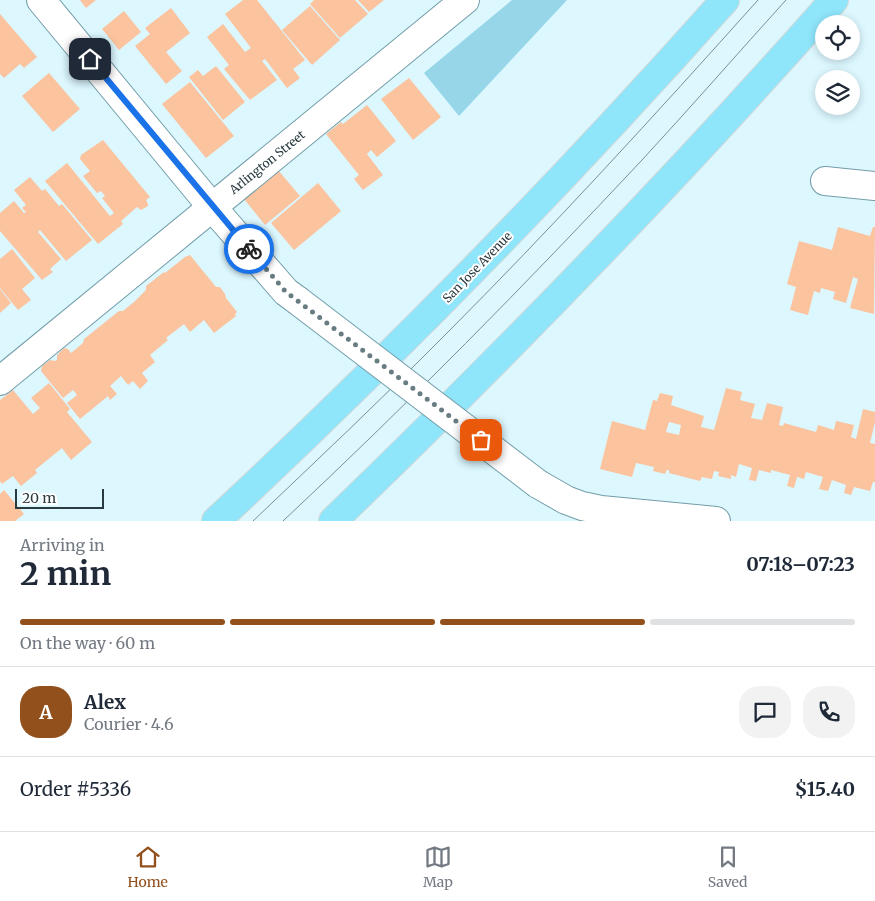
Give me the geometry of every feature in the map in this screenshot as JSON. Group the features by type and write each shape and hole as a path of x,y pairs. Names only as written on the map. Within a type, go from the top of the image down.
{"main road":[{"name":"San Jose Avenue","path":"216,521 348,397 431,314 605,131 724,0"},
{"path":"333,521 481,377 570,285 687,162 834,0"}],"street":[{"path":"41,0 212,207 286,292 538,484 566,500 602,510 716,521"},
{"name":"Arlington Street","path":"0,381 465,0"},
{"path":"825,180 875,186"}],"shaded area":[{"path":"512,0 567,0 459,116 424,73"}],"building":[{"path":"80,0 96,0 86,8"},
{"path":"243,0 257,0 305,60 293,69 300,78 287,88 265,59 262,61 277,80 250,100 224,69 229,65 207,37 223,24 245,52 251,48 225,14"},
{"path":"314,0 355,0 368,14 340,38 310,4"},
{"path":"358,0 384,0 369,12"},
{"path":"310,6 340,40 312,65 282,30"},
{"path":"171,8 190,33 166,52 182,71 166,84 135,46 150,34 145,28"},
{"path":"124,11 141,32 119,50 102,29"},
{"path":"0,14 37,57 24,68 20,64 4,78 0,74"},
{"path":"216,66 245,102 223,120 189,77 198,70 203,76"},
{"path":"49,73 80,109 53,132 22,96"},
{"path":"409,78 441,117 413,140 381,99"},
{"path":"190,82 234,136 206,158 162,104"},
{"path":"367,105 396,141 377,157 371,150 367,154 383,175 363,190 354,179 359,175 326,134 341,122 343,124"},
{"path":"103,140 150,197 146,200 148,206 141,210 137,207 121,221 123,224 98,244 45,181 67,163 110,216 114,213 102,198 105,196 101,191 97,193 83,176 90,171 80,159 81,155"},
{"path":"278,170 300,196 265,225 244,199"},
{"path":"30,177 42,191 45,189 59,206 62,204 92,240 66,261 40,230 38,232 61,259 50,269 53,272 42,280 0,231 0,213 14,201 24,213 26,212 22,208 26,205 14,190"},
{"path":"318,183 341,211 294,250 271,223"},
{"path":"838,227 870,236 873,227 875,227 874,314 850,308 858,279 853,277 846,303 833,299 835,292 821,288 820,293 814,291 808,315 790,310 796,287 787,284 799,241 832,250"},
{"path":"12,249 35,278 22,289 31,300 18,310 0,288 0,259"},
{"path":"190,255 216,287 220,287 237,312 236,316 214,333 204,320 190,332 184,324 166,338 168,340 150,355 155,362 142,373 148,381 140,389 133,381 128,385 121,376 110,386 117,394 110,400 108,396 80,419 67,403 77,395 73,390 63,398 41,371 42,366 50,360 57,360 57,355 64,348 68,349 71,353 83,343 84,339 119,311 123,311 135,301 146,290 146,286"},
{"path":"0,289 11,303 0,313"},
{"path":"49,383 70,409 67,412 92,442 71,460 62,448 35,470 37,473 21,486 13,476 2,484 0,481 0,400 13,390 33,414 40,408 31,398"},
{"path":"726,388 742,392 740,400 755,404 751,418 762,420 767,403 783,407 779,425 783,426 784,423 816,432 818,425 834,430 836,421 854,425 851,437 856,439 863,409 875,412 875,422 870,443 875,444 875,482 873,482 870,491 854,487 851,495 844,493 846,485 832,480 828,491 819,489 823,477 806,472 804,479 797,477 794,488 787,486 790,475 771,470 771,473 759,470 756,481 749,480 752,468 739,464 736,477 731,475 731,479 718,476 719,472 714,471 712,479 702,477 700,481 669,473 669,470 665,474 653,471 654,467 636,463 632,477 600,469 612,421 645,430 653,400 657,401 660,393 673,396 671,405 704,416 701,427 714,430","holes":["669,422 681,425 679,435 666,432"]},
{"path":"4,490 24,514 15,521 0,521 0,494"}],"tram line":[{"path":"253,521 396,384 524,255 758,0"},
{"path":"283,521 466,343 554,252 660,140 786,0"}],"way so far":[{"path":"249,249 286,292 481,440"}],"route":[{"path":"90,59 249,249"}]}
